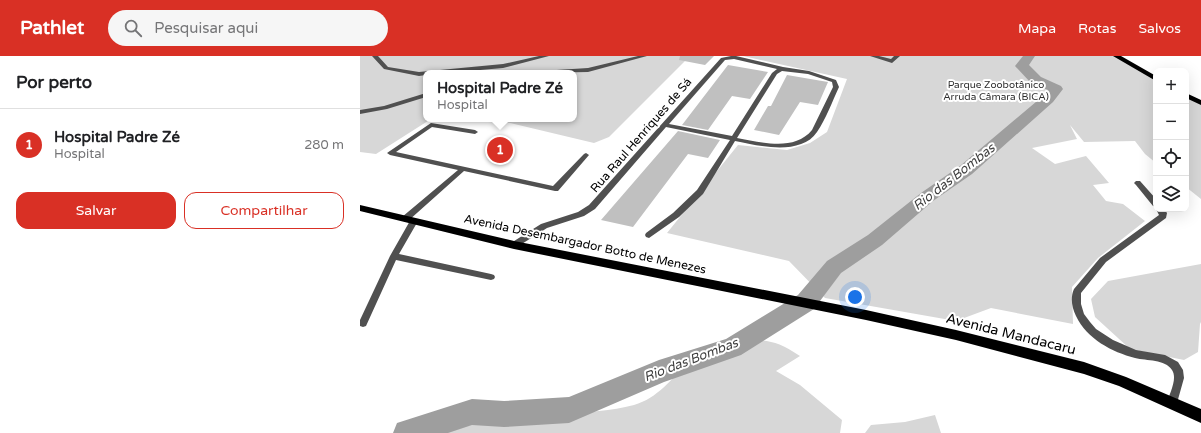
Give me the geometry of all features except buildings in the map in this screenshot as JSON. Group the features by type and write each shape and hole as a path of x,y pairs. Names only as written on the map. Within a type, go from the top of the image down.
{"main road":[{"path":"1118,57 1153,77"},
{"path":"1189,97 1201,103"},
{"name":"Avenida Desembargador Botto de Menezes","path":"360,208 514,245 806,302"},
{"name":"Avenida Mandacaru","path":"806,302 956,334 1084,368 1122,381 1201,416"}],"street":[{"path":"374,56 386,68 423,74"},
{"path":"460,70 503,66 546,56"},
{"path":"577,70 593,69 644,56"},
{"path":"873,56 892,61 897,56"},
{"name":"Rua Raul Henriques de Sá","path":"514,245 544,226 581,214 592,207 724,59 734,57 825,78 831,80 835,84 836,87 815,131 810,137 801,142 781,146 733,139"},
{"path":"649,235 676,215 700,192 775,73 784,69"},
{"path":"360,112 385,108 423,96"},
{"path":"475,132 431,125 390,153 555,189 586,155"},
{"path":"665,125 733,139"},
{"path":"363,323 410,220 463,170"},
{"path":"1138,183 1153,200"},
{"path":"1162,212 1163,216 1103,260 1077,292 1077,307 1086,324 1112,345 1135,354 1164,360 1172,364 1178,370 1179,376 1172,403"},
{"path":"394,256 491,277"}],"green space":[{"path":"360,56 690,56 609,137 594,143 506,122 577,122 577,70 423,70 423,122 426,122 376,154 360,152"},
{"name":"Parque Zoobotânico Arruda Câmara (BICA)","path":"743,56 1115,56 1153,78 1153,161 1145,154 1135,141 1084,142 1070,125 1077,139 1032,148 1055,164 1086,156 1109,183 1093,185 1106,201 1123,204 1145,221 1098,258 1072,287 1073,324 991,308 956,321 825,298 789,261 667,233 738,145 787,150 810,143 827,132 847,79"},
{"path":"1189,98 1201,104 1201,199 1189,189"},
{"path":"1201,264 1201,322 1198,352 1184,360 1130,349 1095,317 1091,299 1108,281"},
{"path":"742,339 772,342 785,347 800,356 776,371 800,385 842,420 840,433 442,433 458,427 608,410 634,405 643,402 657,393 688,363 706,349 727,341"},
{"path":"935,415 941,433 865,433 871,425 905,422"}],"waterway":[{"name":"Rio das Bombas","path":"407,433 472,412 504,414 569,410 659,372 733,347 806,302 834,267 875,240 927,197 966,170 1048,99 1056,89 1036,80 1022,66 1029,56"}],"place":[{"name":"Hospital Padre Zé","path":"500,150"}]}
